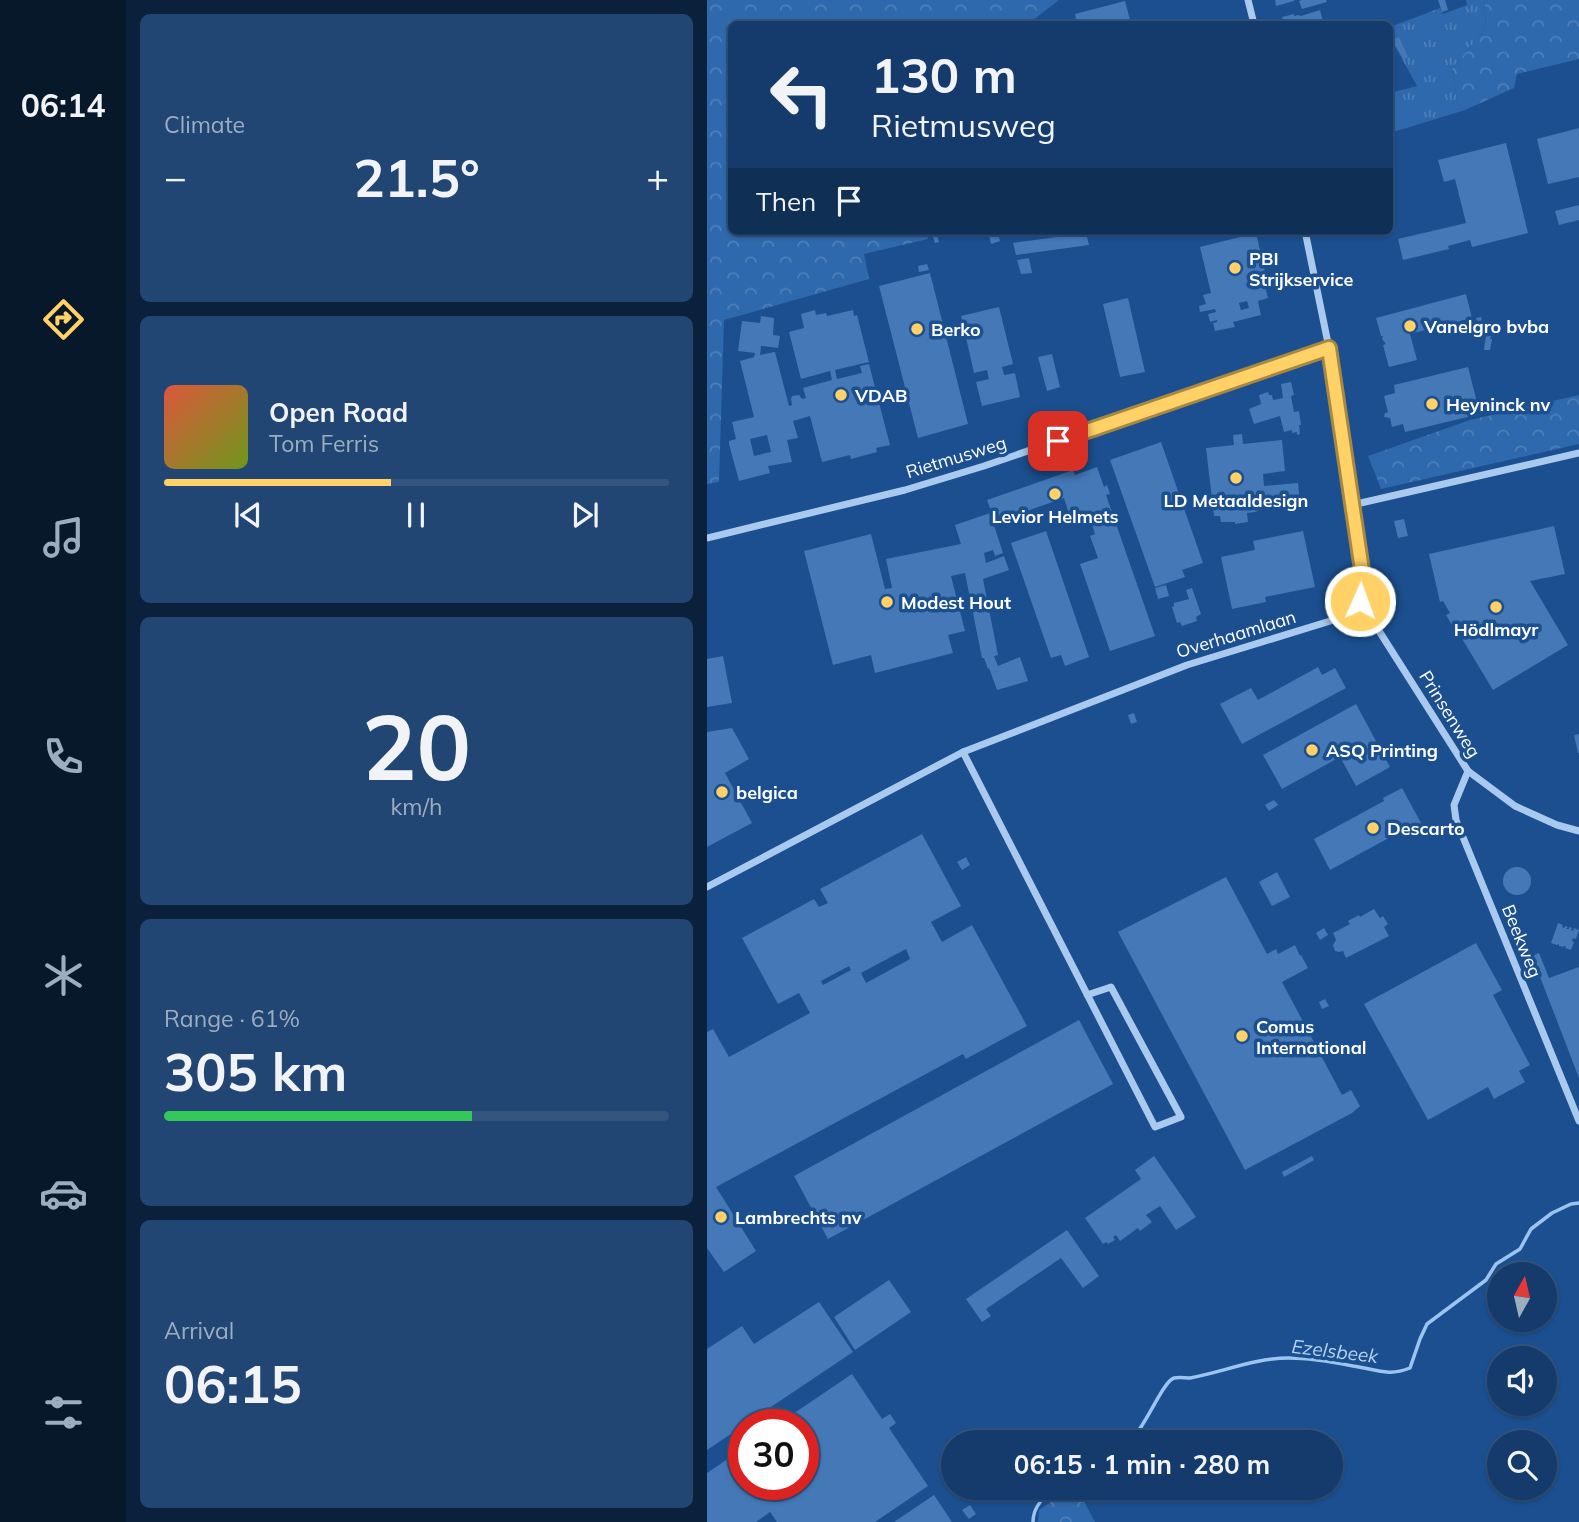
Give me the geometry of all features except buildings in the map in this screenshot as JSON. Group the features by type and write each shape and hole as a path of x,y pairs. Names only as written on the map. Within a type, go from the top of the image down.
{"street":[{"path":"1248,0 1253,21"},
{"path":"1306,235 1329,348 1353,505 1363,577 1360,601"},
{"name":"Rietmusweg","path":"707,538 905,490 984,466 1329,348"},
{"path":"1353,505 1579,453"},
{"name":"Overhaamlaan","path":"707,887 963,752 1187,664 1340,618 1354,611 1360,601"},
{"name":"Prinsenweg","path":"1360,601 1468,771 1515,806 1557,825 1579,831"},
{"path":"963,752 1087,995 1155,1127 1181,1117 1111,987 1087,995"},
{"name":"Beekweg","path":"1468,771 1454,805 1456,820 1579,1121"}],"green space":[{"path":"707,0 1059,0 1032,21 728,21 728,235 928,235 928,239 864,254 869,279 724,320 719,482 707,484"},
{"path":"1466,0 1484,0 1486,28 1452,69 1458,105 1465,110 1393,132 1393,92 1417,86 1393,42 1393,26 1440,8 1443,14 1467,5"},
{"path":"1484,0 1579,0 1579,59 1517,74 1514,88 1465,110 1458,105 1452,69 1486,28"},
{"path":"1579,395 1579,444 1381,489 1368,456 1470,420"},
{"path":"1054,1500 1083,1500 1095,1522 1038,1522 1039,1510"}],"waterway":[{"name":"Ezelsbeek","path":"1139,1430 1164,1388 1174,1378 1190,1378 1251,1363 1289,1358 1321,1360 1381,1372 1410,1368 1427,1324 1486,1280 1496,1264 1520,1249 1531,1229 1552,1213 1579,1203"},
{"name":"Ezelsbeek","path":"1033,1522 1035,1511 1042,1500"}],"place":[{"name":"PBI Strijkservice","path":"1235,268"},
{"name":"Vanelgro bvba","path":"1410,326"},
{"name":"Berko","path":"917,329"},
{"name":"VDAB","path":"841,395"},
{"name":"Heyninck nv","path":"1432,404"},
{"name":"LD Metaaldesign","path":"1236,478"},
{"name":"Levior Helmets","path":"1055,494"},
{"name":"Modest Hout","path":"887,602"},
{"name":"Hödlmayr","path":"1496,607"},
{"name":"ASQ Printing","path":"1312,750"},
{"name":"belgica","path":"722,792"},
{"name":"Descarto","path":"1373,828"},
{"name":"Comus International","path":"1242,1036"},
{"name":"Lambrechts nv","path":"721,1217"}],"route":[{"path":"1058,441 1329,348 1363,577 1360,601"}]}
